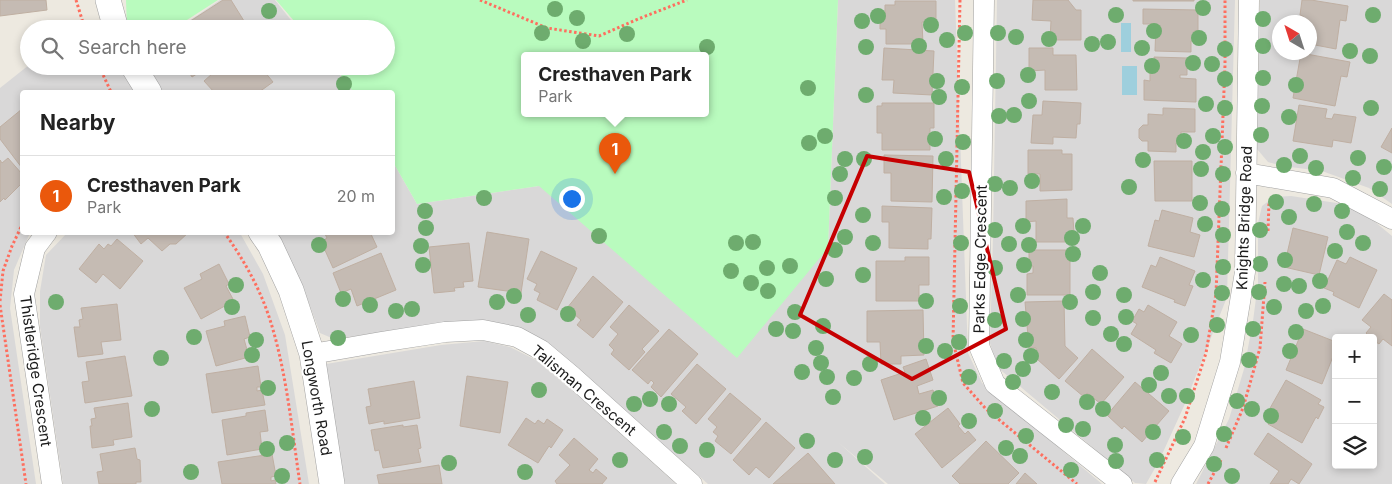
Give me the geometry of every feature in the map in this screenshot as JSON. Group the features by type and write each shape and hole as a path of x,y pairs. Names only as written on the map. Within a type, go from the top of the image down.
{"street":[{"path":"108,0 114,20"},
{"name":"Parks Edge Crescent","path":"984,0 979,346 995,384 1122,484"},
{"name":"Knights Bridge Road","path":"1181,484 1204,446 1230,362 1245,272 1249,0"},
{"path":"138,75 147,90"},
{"path":"1246,173 1333,188 1392,220"},
{"name":"Thistleridge Crescent","path":"45,235 35,248 24,294 52,484"},
{"name":"Longworth Road","path":"263,235 270,245 291,290 312,354 332,484"},
{"name":"Talisman Crescent","path":"312,354 445,332 483,330 517,337 541,350 572,376 692,484"}],"path":[{"path":"76,0 82,20"},
{"path":"480,0 547,28 599,36 687,0"},
{"path":"1155,482 1185,418 1206,353 1216,294 1225,65 1225,0"},
{"path":"103,75 110,90"},
{"path":"0,301 3,271 20,229"},
{"path":"226,235 250,272 271,322 281,362 300,484"},
{"path":"0,305 26,484"}],"highlighted area":[{"path":"867,156 969,172 1006,329 912,379 800,315"}],"shaded area":[{"path":"220,0 275,0 291,20 190,20"},
{"path":"838,0 955,0 968,353 982,383 1102,484 888,484 839,443 885,484 708,484 580,371 460,321 334,339 320,333 305,293 275,235 395,235 395,166 417,204 539,186 828,248"},
{"path":"997,0 1235,0 1227,297 1184,406 1159,461 1146,484 1135,483 997,367 990,343"},
{"path":"1260,0 1392,0 1392,204 1369,188 1322,171 1282,166 1268,162 1257,149"},
{"path":"20,72 20,75 126,75 134,90 20,90 20,235 29,235 14,270 10,308 36,484 0,484 0,88"},
{"path":"150,75 340,75 352,90 158,90"},
{"path":"1291,196 1343,204 1374,221 1392,236 1392,484 1196,484 1229,419 1244,369 1258,283 1258,223 1262,206 1274,197"},
{"path":"65,235 241,235 263,274 285,335 309,484 63,484 40,327 40,291 46,255"},
{"path":"484,341 510,347 536,360 676,484 332,484 314,366 441,345"}],"green space":[{"path":"126,0 218,0 187,20 127,20"},
{"path":"276,0 838,0 828,248 737,358 539,186 417,204 395,166 395,90 352,90 341,75 395,75 395,20 293,20"}],"water":[{"path":"1121,23 1131,23 1131,52 1121,52"},
{"path":"1122,66 1137,66 1137,95 1122,95"}],"building":[{"path":"0,0 46,0 47,10 0,16"},
{"path":"223,0 231,0 243,20 192,20"},
{"path":"1033,0 1068,0 1076,10 1081,10 1081,40 1050,40 1051,21 1032,20"},
{"path":"1194,0 1194,1 1133,1"},
{"path":"1302,0 1348,6 1346,21 1340,20 1336,49 1317,45 1317,15 1300,15"},
{"path":"895,1 936,1 936,22 922,22 923,44 886,44 886,29 880,29 880,14 885,14 885,5 895,5"},
{"path":"1143,9 1198,10 1198,31 1194,31 1194,41 1191,41 1191,52 1155,51 1156,24 1143,24"},
{"path":"884,48 934,51 932,95 893,93 894,80 882,80"},
{"path":"1029,48 1053,48 1053,55 1076,55 1077,90 1045,90 1045,70 1029,71"},
{"path":"1317,56 1350,62 1347,77 1341,76 1335,106 1293,98 1300,60 1317,60"},
{"path":"1154,57 1187,58 1187,75 1180,75 1180,78 1196,79 1196,102 1144,100 1144,80 1150,81 1150,68 1154,68"},
{"path":"211,75 267,75 273,82 262,90 212,90 204,81"},
{"path":"1043,101 1081,103 1080,124 1077,124 1076,138 1053,137 1053,144 1031,143 1033,115 1042,115"},
{"path":"882,103 934,103 934,128 930,128 930,150 882,150 882,133 877,133 877,106 882,106"},
{"path":"1299,105 1327,109 1325,118 1332,119 1334,114 1356,117 1351,143 1333,140 1332,147 1293,141"},
{"path":"1163,108 1195,109 1195,132 1181,132 1181,143 1176,143 1176,152 1148,151 1148,141 1142,141 1139,138 1139,129 1143,125 1148,125 1148,114 1163,115"},
{"path":"20,111 20,165 0,139 0,127"},
{"path":"1392,128 1392,153 1381,147"},
{"path":"1028,150 1062,150 1062,154 1072,154 1072,190 1040,191 1040,174 1028,174"},
{"path":"884,155 933,156 932,202 891,201 891,173 884,173"},
{"path":"8,158 20,172 20,185 5,200 4,198 0,202 0,160 2,163"},
{"path":"1154,161 1192,161 1192,201 1155,201"},
{"path":"1067,199 1067,218 1073,218 1074,233 1067,233 1067,242 1036,242 1036,221 1026,222 1026,201"},
{"path":"882,206 932,208 931,239 928,239 928,249 889,248 889,222 882,222"},
{"path":"1162,210 1193,218 1190,232 1200,235 1194,257 1148,246 1155,220 1159,221"},
{"path":"1293,228 1328,237 1319,275 1284,267"},
{"path":"487,232 529,239 521,293 478,287"},
{"path":"134,235 186,235 176,244 170,244 162,251 148,238 141,244"},
{"path":"326,235 371,235 377,247 333,268 324,248 327,247 324,240 327,238"},
{"path":"117,239 143,261 120,289 103,274 96,283 79,269 99,244 104,249 108,244 111,246"},
{"path":"469,243 473,281 463,282 464,287 454,288 455,291 434,293 429,247"},
{"path":"1029,250 1070,250 1070,295 1027,295 1027,274 1033,273 1033,266 1029,266"},
{"path":"541,251 577,268 557,310 537,300 540,293 534,290 537,284 527,279"},
{"path":"381,253 396,290 357,306 351,289 341,293 333,273"},
{"path":"905,257 929,257 929,285 919,285 919,301 876,301 876,261 905,261"},
{"path":"1160,257 1195,271 1189,285 1193,286 1185,306 1142,287 1151,265 1156,267"},
{"path":"1350,257 1377,270 1359,308 1333,295 1334,292 1324,288 1337,260 1346,264"},
{"path":"219,264 229,284 226,286 234,301 201,319 184,288 202,279 200,274"},
{"path":"593,276 623,302 593,338 577,325 581,320 567,308"},
{"path":"1384,294 1392,300 1392,346 1383,339 1379,344 1377,343 1377,334 1367,334 1371,327 1362,320"},
{"path":"1064,301 1065,346 1078,358 1059,379 1037,359 1036,348 1029,348 1025,302"},
{"path":"117,304 121,340 101,342 103,354 78,357 74,327 80,327 79,320 83,319 81,308"},
{"path":"629,305 659,331 642,349 645,352 629,370 611,354 614,350 609,345 618,334 610,327"},
{"path":"1148,305 1177,322 1169,336 1182,344 1171,363 1154,353 1156,350 1131,334 1137,324 1132,321 1139,309 1144,312"},
{"path":"923,310 924,355 901,356 901,364 881,364 880,342 867,342 867,311"},
{"path":"245,316 250,337 244,339 249,357 216,366 206,331 225,326 224,321"},
{"path":"669,329 698,354 661,397 651,387 654,383 651,380 648,384 632,370"},
{"path":"1303,329 1332,340 1332,359 1322,384 1286,370"},
{"path":"1092,349 1124,377 1101,404 1087,393 1084,397 1065,381"},
{"path":"125,356 132,396 85,403 82,382 89,381 86,362"},
{"path":"926,359 933,380 917,386 919,394 933,390 938,406 894,420 881,380 905,372 903,367"},
{"path":"697,364 726,389 696,424 682,411 686,407 671,394"},
{"path":"258,366 261,387 257,387 257,391 262,390 265,405 212,413 206,374"},
{"path":"467,376 508,382 500,433 460,426"},
{"path":"1286,380 1321,400 1318,404 1324,407 1318,419 1316,417 1302,443 1268,424 1275,413 1269,410"},
{"path":"414,381 420,418 384,424 384,421 369,424 366,407 371,406 368,389"},
{"path":"1135,382 1169,411 1142,442 1124,426 1122,429 1107,415"},
{"path":"730,393 761,419 731,454 715,441 718,436 713,432 717,427 708,419"},
{"path":"128,403 132,437 113,440 114,445 92,448 90,426 92,426 91,419 96,418 94,408"},
{"path":"948,408 965,434 968,431 976,440 942,468 915,434"},
{"path":"265,410 268,431 260,432 262,449 227,455 222,420 246,416 246,413"},
{"path":"526,418 535,424 538,420 544,424 547,419 563,430 538,463 508,445"},
{"path":"766,422 795,448 769,478 756,467 749,475 733,460"},
{"path":"403,425 403,427 417,425 421,448 418,449 421,462 383,468 379,450 375,451 371,430"},
{"path":"1268,433 1312,464 1299,484 1291,479 1288,484 1270,484 1279,471 1254,454"},
{"path":"574,438 598,459 589,470 593,473 596,469 607,478 602,484 557,484 555,481 570,465 559,455"},
{"path":"986,441 1019,473 1008,484 960,484 952,476"},
{"path":"135,448 137,459 140,460 141,482 136,482 136,484 99,484 97,472 103,471 100,454"},
{"path":"808,453 835,484 773,484"},
{"path":"272,454 276,476 271,477 271,481 275,480 276,484 222,484 218,462"},
{"path":"439,465 442,484 379,484 377,475"},
{"path":"1025,473 1037,484 1016,484"}],"place":[{"name":"Cresthaven Park","path":"615,174"}]}
